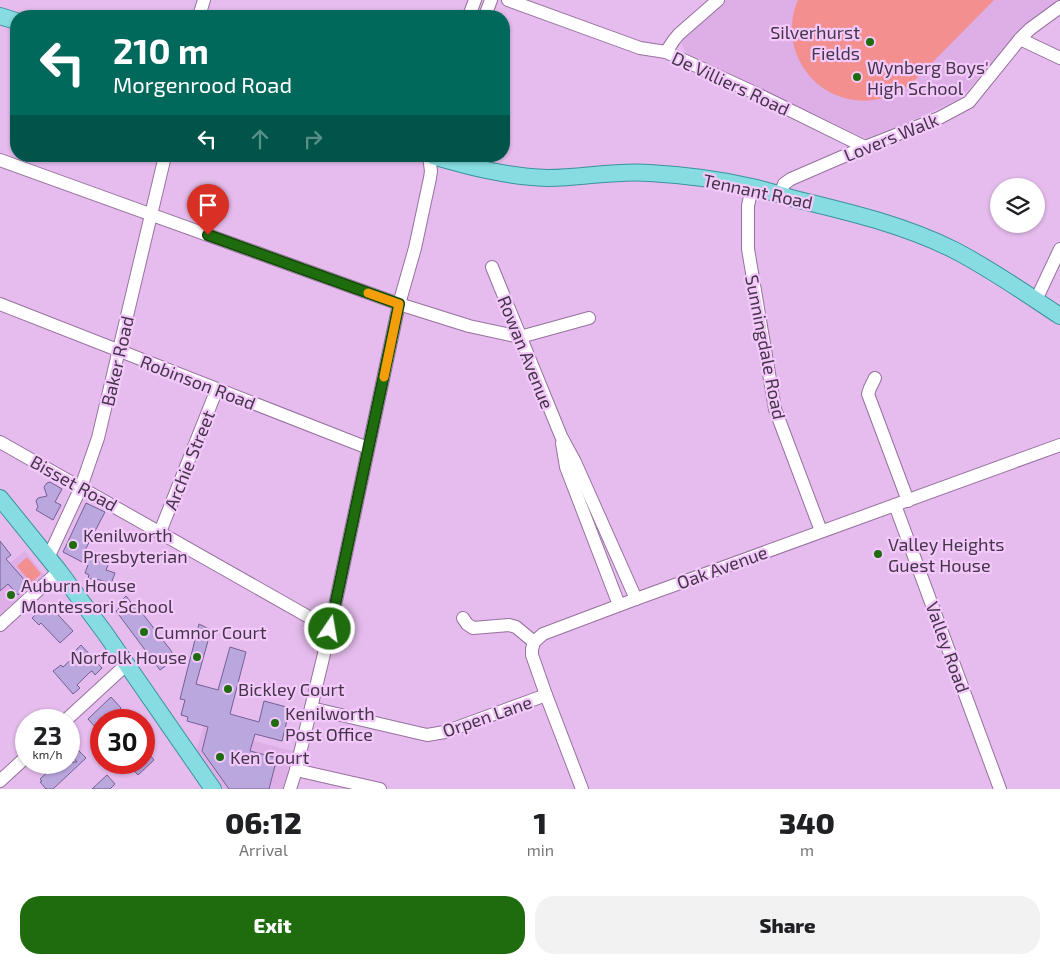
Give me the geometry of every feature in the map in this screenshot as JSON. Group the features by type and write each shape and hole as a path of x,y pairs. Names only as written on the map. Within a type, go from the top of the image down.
{"main road":[{"name":"Tennant Road","path":"454,162 526,177 550,178 625,172 650,173 712,179 752,187 863,216 907,230 943,245 976,262 1060,316"},
{"path":"0,498 59,571 127,664 213,789"}],"street":[{"name":"De Villiers Road","path":"508,0 640,48 666,52 865,147"},
{"path":"666,52 679,34 718,0"},
{"name":"Lovers Walk","path":"780,195 784,184 790,179 939,118 969,102 1020,39 1030,29 1060,7"},
{"path":"1020,39 1060,58"},
{"path":"0,160 399,304 469,326 520,337 589,318"},
{"name":"Baker Road","path":"48,558 81,487 98,438 163,162"},
{"path":"290,789 330,629 399,304 415,248 430,178 430,162"},
{"name":"Sunningdale Road","path":"752,187 748,206 748,249 775,409 820,531"},
{"path":"1036,300 1060,249"},
{"name":"Rowan Avenue","path":"492,267 561,436 575,462 636,599"},
{"name":"Robinson Road","path":"0,304 368,448"},
{"path":"875,378 868,394 908,501"},
{"name":"Archie Street","path":"160,532 217,389"},
{"name":"Rowan Avenue","path":"561,436 566,467 619,605"},
{"name":"Bisset Road","path":"0,442 330,629"},
{"name":"Oak Avenue","path":"534,642 544,634 619,605 1060,445"},
{"name":"Valley Road","path":"895,505 1000,789"},
{"path":"0,625 59,571"},
{"path":"463,618 473,628 509,625 516,627 534,642 532,655 582,789"},
{"path":"78,709 127,664"},
{"name":"Orpen Lane","path":"311,708 427,735 445,732 546,695"},
{"path":"0,781 15,767"},
{"path":"296,770 380,789"}],"shaded area":[{"name":"Wynberg Boys' High School","path":"726,0 1059,0 1014,39 957,100 869,140 686,54 682,44 683,37"},
{"name":"Silverhurst Fields","path":"798,0 994,0 913,82 899,92 887,97 861,101 841,97 824,89 809,76 799,59 793,41 792,21"},
{"name":"Auburn House Montessori School","path":"25,551 44,575 0,615 0,571"},
{"path":"27,557 41,574 31,583 17,566"},
{"path":"206,718 242,738 300,753 290,789 205,789 193,761"}],"building":[{"path":"50,482 62,489 55,502 61,505 53,520 36,510 38,507 36,501 38,498 47,496 44,487"},
{"path":"86,503 105,512 84,552 99,558 98,561 108,565 106,570 115,573 111,584 88,578 89,575 85,573 88,565 63,552"},
{"path":"0,541 11,555 6,559 29,585 18,595 8,584 0,591"},
{"name":"Cumnor Court","path":"126,596 134,606 136,605 172,652 168,664 160,670 116,611 120,607 118,604"},
{"path":"46,605 50,606 73,631 60,643 41,623 39,625 32,618"},
{"path":"199,624 211,630 196,684 218,690 230,647 246,652 230,714 259,722 264,701 290,708 282,741 255,734 250,751 277,758 269,789 229,789 202,751 208,727 187,721 188,717 181,715 185,700 180,699"},
{"path":"81,645 102,668 95,675 92,671 89,673 77,685 80,688 73,694 53,671 61,665 63,667 75,656 73,653"},
{"path":"111,697 121,708 120,709 98,709"},
{"path":"80,752 86,758 80,764"},
{"path":"46,774 69,774 53,789 46,789 40,782 42,781 40,779"},
{"path":"107,775 115,784 110,789 92,789"}],"slow traffic":[{"path":"368,293 399,304 384,377"}],"place":[{"name":"Silverhurst Fields","path":"870,42"},
{"name":"Wynberg Boys' High School","path":"857,77"},
{"name":"Kenilworth Presbyterian","path":"73,545"},
{"name":"Valley Heights Guest House","path":"878,554"},
{"name":"Auburn House Montessori School","path":"11,595"},
{"name":"Cumnor Court","path":"144,632"},
{"name":"Norfolk House","path":"197,657"},
{"name":"Bickley Court","path":"228,689"},
{"name":"Kenilworth Post Office","path":"275,723"},
{"name":"Ken Court","path":"220,757"}],"route":[{"path":"208,235 399,304 330,629"}]}
